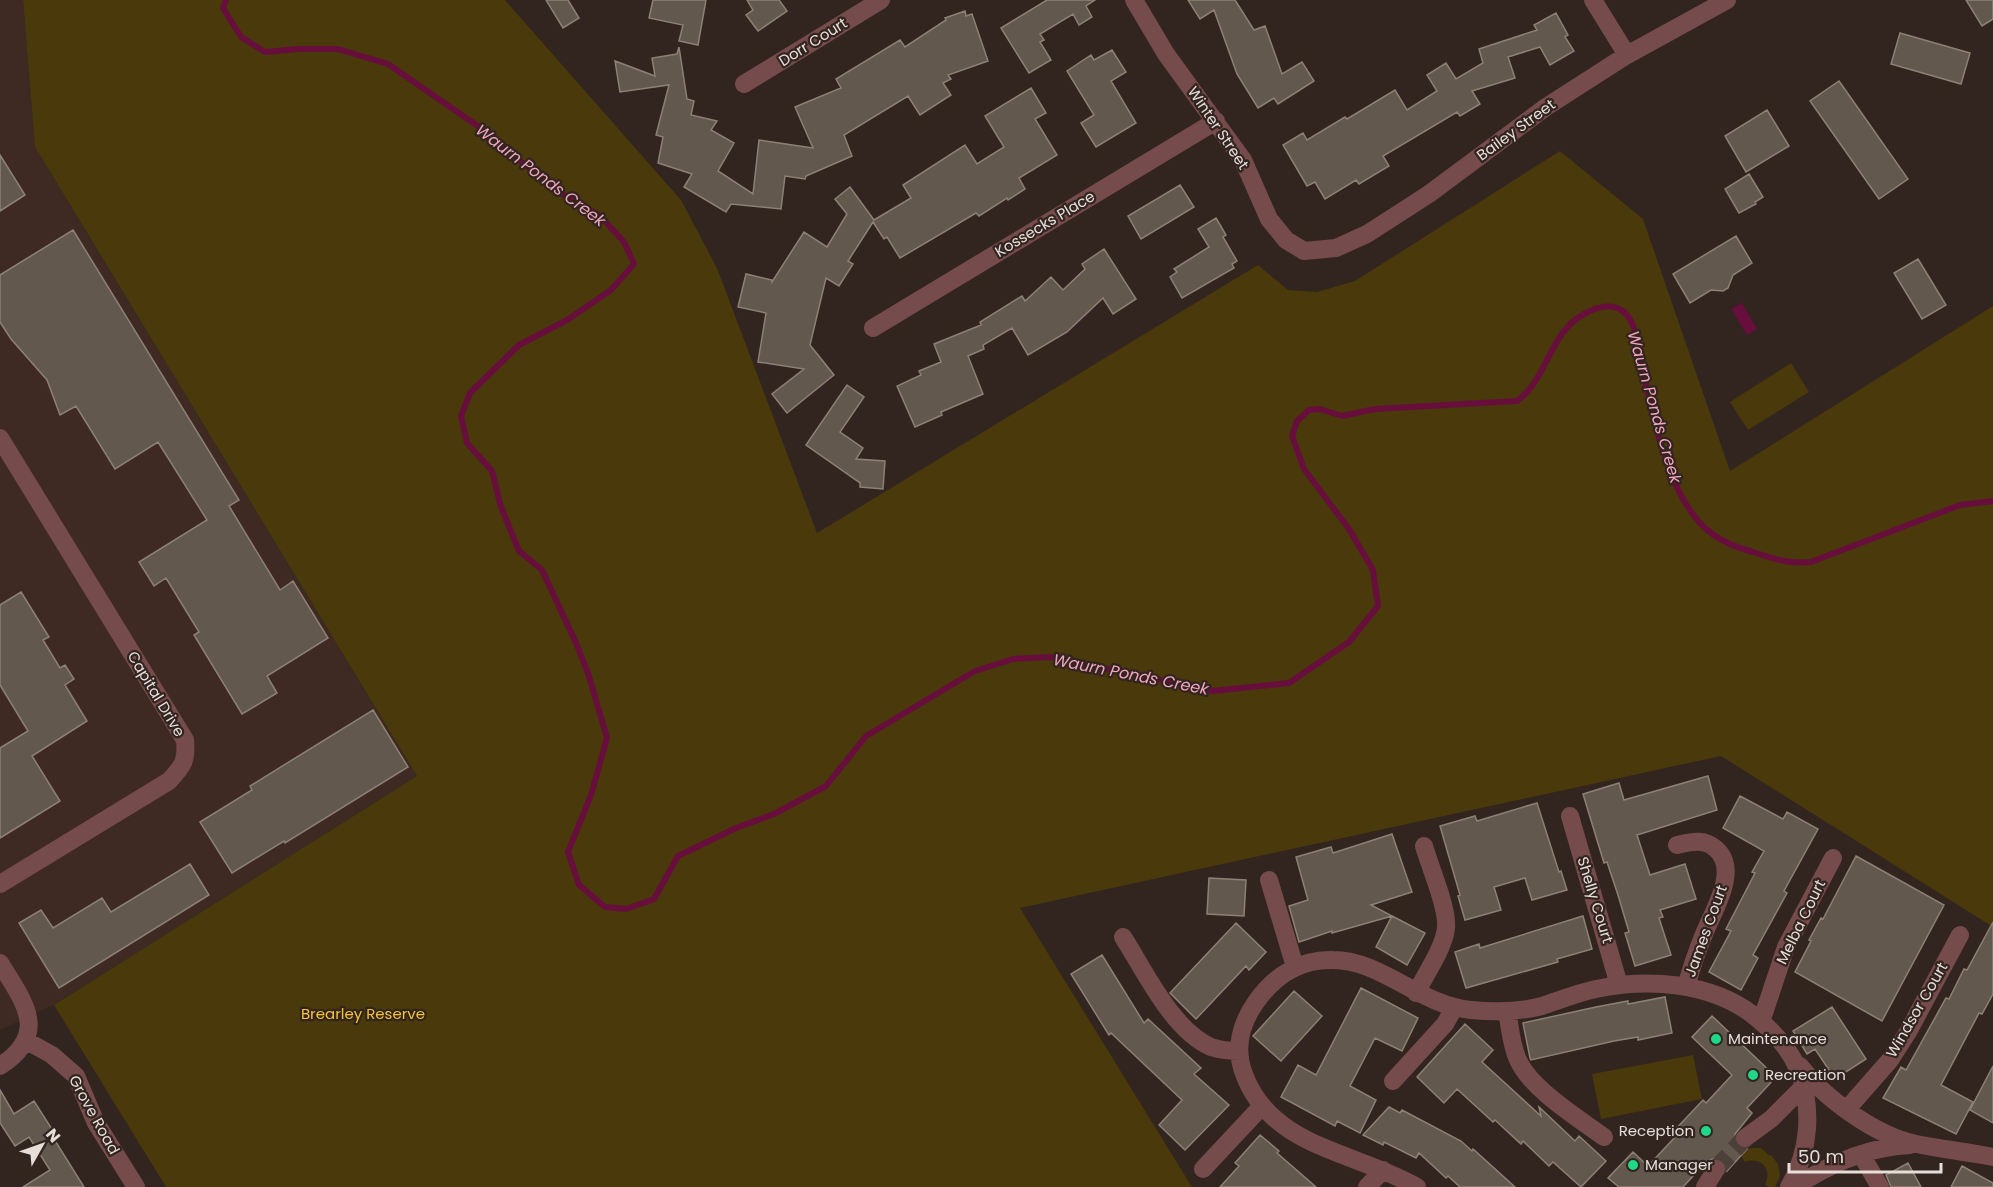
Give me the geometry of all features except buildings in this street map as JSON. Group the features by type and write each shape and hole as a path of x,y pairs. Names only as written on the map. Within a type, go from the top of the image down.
{"street":[{"name":"Dorr Court","path":"744,84 881,0"},
{"name":"Winter Street","path":"1134,0 1166,54 1243,160 1269,219 1286,240 1304,251"},
{"path":"1593,0 1627,55"},
{"name":"Bailey Street","path":"1304,251 1336,248 1367,234 1429,194 1546,107 1627,55 1727,0"},
{"name":"Kossecks Place","path":"873,328 1216,121"},
{"name":"Capital Drive","path":"0,884 169,781 179,770 187,755 185,740 1,443"},
{"name":"Shelly Court","path":"1570,816 1619,985"},
{"name":"James Court","path":"1677,845 1699,841 1710,844 1723,857 1726,871 1724,885 1697,952 1686,987"},
{"path":"1416,993 1442,941 1446,928 1443,908 1424,846"},
{"name":"Melba Court","path":"1761,1022 1786,947 1833,858"},
{"path":"1269,880 1295,967"},
{"name":"Windsor Court","path":"1847,1109 1890,1060 1908,1032 1959,935"},
{"path":"1123,937 1165,1004 1184,1027 1210,1046 1239,1051"},
{"path":"1418,1187 1383,1170 1302,1138 1276,1120 1262,1106 1246,1081 1239,1051 1243,1027 1256,1002 1276,980 1295,967 1319,960 1351,961 1370,968 1416,993 1454,1008 1482,1011 1530,1009 1595,989 1619,985 1656,984 1686,987 1734,1003 1761,1022 1819,1088 1886,1134 1912,1143 1993,1157"},
{"path":"0,963 28,1009 29,1026 25,1040 14,1057 0,1066"},
{"path":"1393,1081 1445,1024 1454,1008"},
{"path":"1507,1011 1515,1053 1524,1072 1539,1088 1604,1137"},
{"name":"Grove Road","path":"25,1040 52,1055 76,1076 96,1123 136,1187"},
{"path":"1789,1187 1808,1131 1808,1113 1803,1087 1799,1071 1790,1053"},
{"path":"1745,1138 1771,1119 1803,1087"},
{"path":"1203,1168 1262,1106"},
{"path":"1795,1187 1828,1168 1861,1154 1901,1146 1930,1146"},
{"path":"1861,1154 1880,1187"},
{"path":"1705,1187 1716,1169"},
{"path":"1367,1187 1383,1170"}],"shaded area":[{"path":"0,0 23,0 35,147 417,776 54,1005 0,1030"},
{"path":"1742,303 1757,329 1747,335 1731,309"}],"green space":[{"name":"Brearley Reserve","path":"23,0 505,0 681,200 717,268 817,533 1258,265 1288,290 1317,292 1355,281 1560,151 1643,219 1730,471 1993,306 1993,927 1721,756 1020,908 1192,1187 166,1187 54,1005 417,776 35,147"},
{"path":"1791,363 1809,392 1748,430 1730,402"},
{"path":"1693,1055 1702,1099 1601,1119 1592,1074"},
{"path":"1761,1148 1778,1164 1780,1176 1775,1187 1768,1187 1765,1184 1767,1173 1764,1165 1756,1161 1745,1162 1741,1156 1747,1149"}],"waterway":[{"name":"Waurn Ponds Creek","path":"226,0 223,8 241,37 265,52 338,49 388,64 482,129 555,190 599,215 624,242 634,264 611,290 567,320 519,345 470,393 461,416 467,443 492,471 501,507 519,551 542,570 588,673 607,738 591,795 568,852 579,885 605,907 626,909 654,899 678,856 736,828 774,814 826,786 866,736 975,671 1013,659 1050,657 1213,691 1289,683 1349,642 1378,606 1373,570 1349,529 1304,469 1292,436 1297,421 1309,410 1320,409 1342,416 1375,409 1517,401 1536,380 1564,331 1574,321 1596,309 1607,306 1618,308 1631,321 1659,439 1675,482 1697,519 1711,533 1726,542 1781,560 1811,562 1960,505 1993,501"}],"tunnel":[{"path":"1716,1169 1745,1138"}],"place":[{"name":"Maintenance","path":"1716,1039"},
{"name":"Recreation","path":"1753,1075"},
{"name":"Reception","path":"1706,1131"},
{"name":"Manager","path":"1633,1165"}]}
